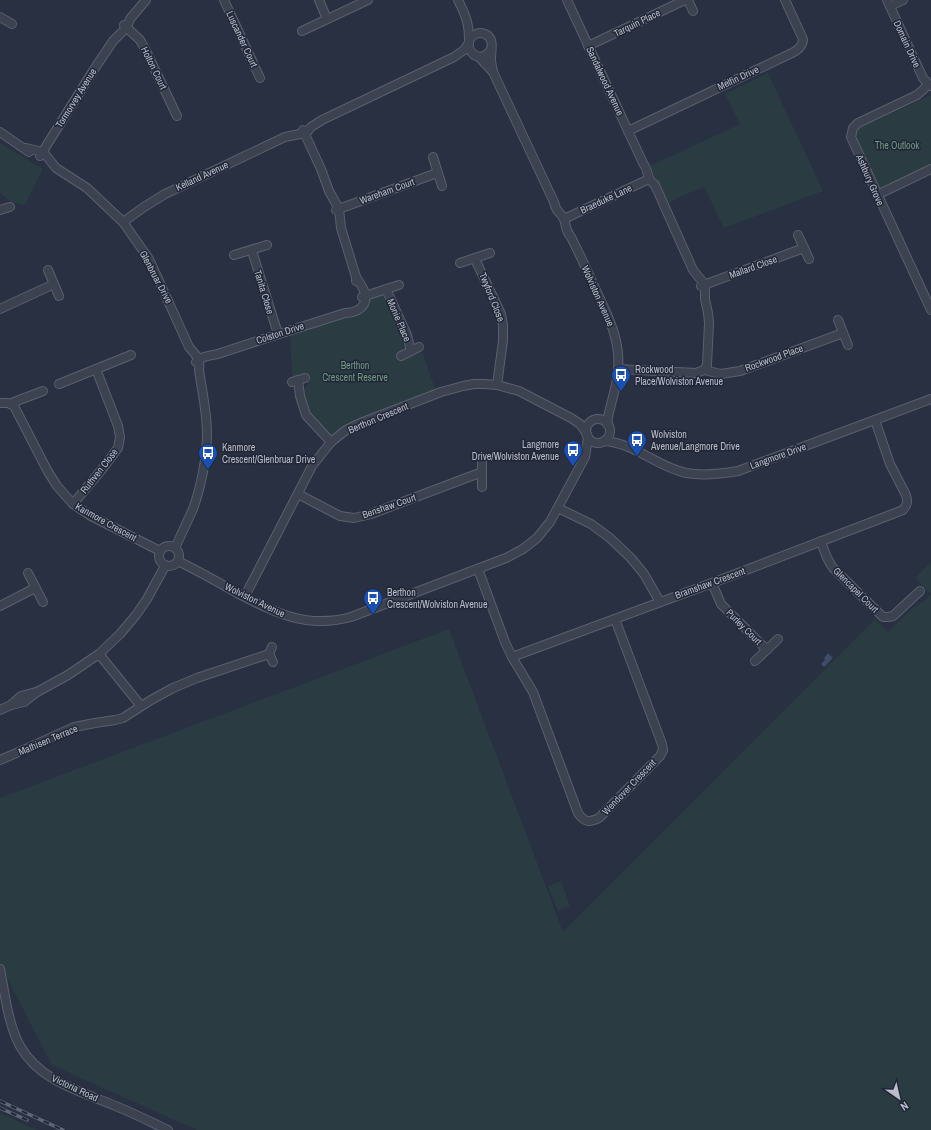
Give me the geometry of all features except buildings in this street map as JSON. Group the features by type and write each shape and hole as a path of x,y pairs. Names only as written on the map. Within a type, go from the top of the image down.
{"street":[{"name":"Tormorvey Avenue","path":"41,154 113,41 113,36 116,31 126,26 128,14 146,0"},
{"name":"Luscander Court","path":"224,0 260,78"},
{"path":"319,0 327,19"},
{"path":"302,31 368,0"},
{"path":"458,0 467,18 475,27 490,38 492,42 492,49 487,55 478,57 473,55 469,50 469,30 467,18"},
{"name":"Sandalwood Avenue","path":"567,0 643,163 648,170 647,180 658,194 693,270 695,280 703,286 702,296 705,299 709,323 707,365 704,370"},
{"name":"Tarquin Place","path":"588,46 686,0 693,12"},
{"name":"Melfin Drive","path":"628,131 795,52 801,46 803,39 785,0"},
{"path":"888,3 904,0"},
{"name":"Domain Drive","path":"888,3 922,74 929,85"},
{"path":"0,17 12,24"},
{"name":"Holton Court","path":"126,26 140,40 177,116"},
{"path":"469,42 471,38 477,34 484,34"},
{"name":"Kelland Avenue","path":"123,222 165,194 285,137 294,130 304,132 309,123 322,120 454,57 464,50 469,42"},
{"name":"Wolviston Avenue","path":"492,49 491,60 493,72 554,202 557,212 565,218 565,229 571,237 613,328 618,355 618,369 608,425"},
{"name":"Kelland Avenue","path":"454,57 466,55 478,57"},
{"name":"Wolviston Avenue","path":"478,57 493,72"},
{"name":"Ashbury Grove","path":"929,85 917,96 858,123 852,128 851,137 931,310"},
{"name":"Glenbruar Drive","path":"0,132 26,148 41,154 56,168 87,188 123,222 149,259 189,347 189,352 198,361 196,372 201,384 205,404 207,435 205,456 194,507 174,548"},
{"path":"304,132 321,169 329,191 329,198 337,209 337,224 340,228 356,277 356,282 360,292 364,296"},
{"path":"433,158 442,186"},
{"path":"877,195 931,169"},
{"name":"Wareham Court","path":"337,209 437,173"},
{"name":"Braeduke Lane","path":"565,218 647,180"},
{"path":"798,234 809,259"},
{"path":"234,255 267,246"},
{"name":"Mallard Close","path":"703,286 804,248"},
{"name":"Tanita Close","path":"252,251 278,334"},
{"path":"460,263 490,253"},
{"name":"Twyford Close","path":"475,259 501,314 504,341 498,385"},
{"path":"48,270 59,296"},
{"path":"0,310 54,284"},
{"name":"Monie Place","path":"364,296 399,284"},
{"name":"Monie Place","path":"386,289 407,336 415,349 401,356"},
{"name":"Colston Drive","path":"198,361 345,313 356,307 364,296"},
{"path":"838,320 848,345"},
{"name":"Rockwood Place","path":"704,370 721,374 740,371 843,333"},
{"path":"59,384 131,356"},
{"name":"Ruthven Close","path":"73,504 118,448 120,437 118,426 96,369"},
{"path":"618,369 696,374 704,370"},
{"path":"298,380 300,396 306,415 331,442"},
{"name":"Berthon Crescent","path":"245,596 312,466 331,442 346,430 358,424 441,392 474,384 498,385 519,391 572,418 580,424 587,436"},
{"path":"0,403 11,404 43,390"},
{"name":"Langmore Drive","path":"602,441 612,441 624,444 671,467 685,472 721,474 738,471 931,399"},
{"name":"Kanmore Crescent","path":"11,404 16,410 46,470 57,486 73,504 91,516 160,551"},
{"path":"594,420 602,420 608,425 609,433 606,439 594,442 587,436 586,431 588,424 611,405"},
{"name":"Berthon Crescent","path":"572,418 594,420"},
{"name":"Bramshaw Crescent","path":"512,657 903,510 907,506 908,501 890,464 875,420"},
{"name":"Langmore Drive","path":"608,425 615,436 624,444"},
{"name":"Wolviston Avenue","path":"585,457 587,436"},
{"name":"Wolviston Avenue","path":"178,561 274,611 290,617 309,621 336,620 358,614 478,570 524,549 550,522 585,457 602,441"},
{"path":"482,457 482,487"},
{"name":"Benshaw Court","path":"298,494 340,516 354,518 371,514 482,472"},
{"path":"558,508 591,524 610,538 630,557 644,574 660,602"},
{"name":"Glencapel Court","path":"821,541 826,556 833,568 883,616 893,616 920,591"},
{"path":"168,546 174,548 178,552 178,561 174,565 165,566 160,562 158,555 160,551 168,546"},
{"path":"0,710 11,705 21,696 37,692 68,675 99,654 120,634 136,615 147,599 165,566"},
{"path":"478,570 512,657"},
{"path":"28,573 43,602"},
{"name":"Purley Court","path":"712,583 721,604 767,650"},
{"path":"0,606 35,588"},
{"name":"Wendover Crescent","path":"512,657 533,692 578,813 582,819 586,821 593,821 599,818 660,756 663,750 615,619"},
{"name":"Purley Court","path":"755,661 778,639"},
{"name":"Mathisen Terrace","path":"0,760 74,727 123,718 162,693 270,650 273,662"},
{"path":"99,654 141,706"},
{"name":"Victoria Road","path":"0,970 11,1022 24,1052 32,1063 60,1083 168,1130"}],"green space":[{"path":"768,73 823,191 724,228 704,187 679,197 668,204 650,166 740,124 725,94"},
{"name":"The Outlook","path":"931,95 931,165 880,189 855,134 861,127"},
{"path":"0,143 43,169 25,205 11,202 0,193"},
{"name":"Berthon Crescent Reserve","path":"383,295 404,337 403,349 399,353 402,360 422,352 436,391 344,427 332,435 308,414 302,392 310,381 307,373 292,377 290,334 361,311 370,299"},
{"path":"931,562 931,594 915,578"},
{"path":"931,594 931,1130 197,1130 52,1065 0,964 0,798 449,629 563,932 875,619 888,632 913,608 923,602"},
{"path":"561,881 570,906 558,911 548,886"},
{"path":"0,1113 37,1130 0,1130"}],"water":[{"path":"828,653 833,658 824,667 821,664 825,660 824,658"}],"railway":[{"path":"0,1101 63,1130"},
{"path":"0,1108 27,1120"}],"place":[{"name":"Rockwood Place/Wolviston Avenue","path":"621,392"},
{"name":"Wolviston Avenue/Langmore Drive","path":"637,457"},
{"name":"Langmore Drive/Wolviston Avenue","path":"573,467"},
{"name":"Kanmore Crescent/Glenbruar Drive","path":"208,470"},
{"name":"Berthon Crescent/Wolviston Avenue","path":"373,615"}]}
